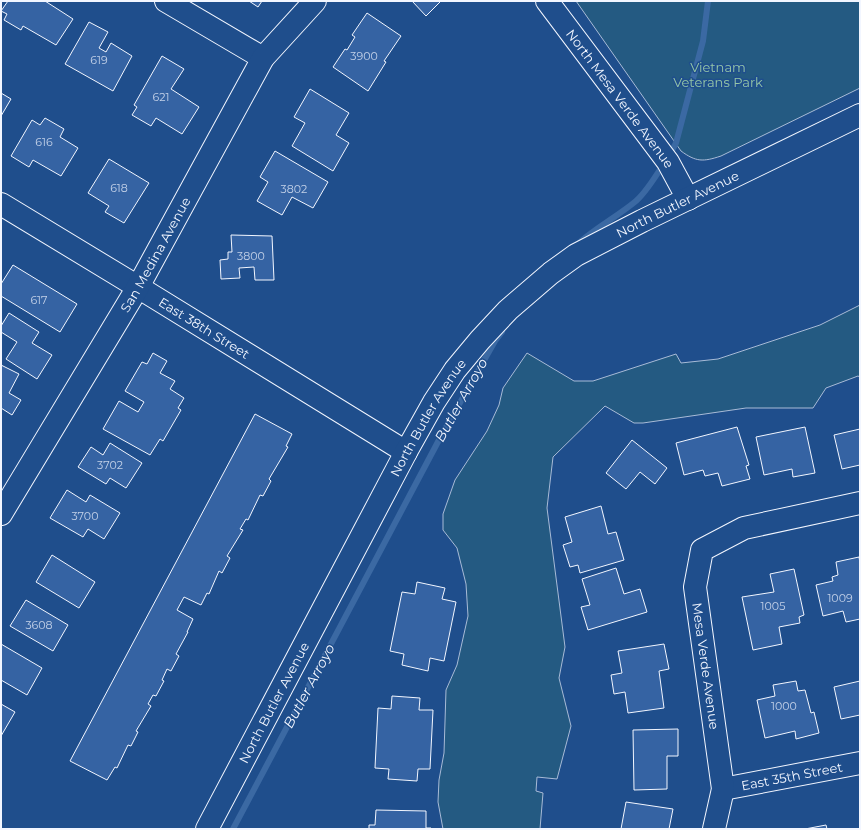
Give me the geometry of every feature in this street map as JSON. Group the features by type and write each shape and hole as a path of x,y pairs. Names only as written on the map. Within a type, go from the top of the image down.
{"street":[{"path":"166,1 263,58"},
{"name":"San Medina Avenue","path":"1,514 138,287 263,58 315,1"},
{"name":"North Mesa Verde Avenue","path":"547,1 668,162 688,200"},
{"name":"North Butler Avenue","path":"207,829 406,452 434,402 455,370 480,340 508,310 551,273 576,255 642,220 688,200 860,115"},
{"name":"East 38th Street","path":"1,204 406,452"},
{"name":"Mesa Verde Avenue","path":"714,829 723,789 695,588 702,550 744,528 860,503"},
{"name":"East 35th Street","path":"723,789 860,763"}],"green space":[{"name":"Vietnam Veterans Park","path":"576,1 860,1 860,88 721,156 704,160 696,159 681,151"},
{"path":"860,305 860,377 858,376 826,388 813,408 746,408 634,423 605,406 553,457 547,508 565,647 559,678 571,726 557,779 537,777 536,791 543,793 540,829 443,829 438,802 439,780 444,753 446,690 457,665 468,616 466,584 457,548 443,530 443,514 455,480 487,431 499,405 503,388 527,353 574,381 593,381 676,354 681,363 718,359 820,325"}],"building":[{"path":"8,1 45,1 73,19 56,45 23,26 21,30 4,20 7,14 1,11"},
{"path":"249,1 262,1 258,7"},
{"path":"412,1 441,1 426,16"},
{"path":"367,13 401,36 384,61 386,62 368,91 333,67 345,49 347,50 355,37 352,35"},
{"path":"89,22 108,32 99,48 106,52 111,43 132,56 113,91 65,64"},
{"path":"162,56 184,69 171,89 199,107 182,134 156,118 151,126 132,115 137,107 134,105"},
{"path":"310,89 349,113 336,135 349,143 333,171 292,146 305,123 294,117"},
{"path":"1,93 11,99 1,116"},
{"path":"45,118 64,129 60,137 78,148 61,176 33,160 29,167 11,156 32,120 40,125"},
{"path":"275,151 328,182 313,208 292,197 282,215 257,201 268,182 260,177"},
{"path":"109,159 149,183 124,223 105,212 109,206 88,193"},
{"path":"231,235 272,236 274,280 255,280 254,267 239,268 240,278 221,279 220,260 228,259 228,252 232,252"},
{"path":"13,265 77,304 60,332 1,296 1,284"},
{"path":"9,313 39,332 32,343 52,355 37,379 6,359 17,342 1,332 1,326"},
{"path":"153,353 167,361 160,373 175,381 170,389 184,398 178,408 181,410 163,441 160,439 150,455 103,429 119,401 138,412 144,402 125,391 142,362 147,364"},
{"path":"1,365 19,374 9,393 21,400 12,415 1,408"},
{"path":"255,414 292,434 286,446 288,447 269,479 271,481 263,496 260,495 248,520 246,519 240,529 243,530 227,556 230,558 222,573 219,571 209,594 207,593 201,605 184,597 177,610 193,619 176,654 179,656 171,671 167,669 162,680 164,681 156,696 153,695 148,704 151,706 136,731 138,732 131,746 128,745 117,768 115,767 107,780 70,761"},
{"path":"737,427 749,465 746,466 750,479 722,486 718,473 705,476 703,470 684,475 676,443"},
{"path":"805,427 815,473 793,477 792,469 764,475 756,437"},
{"path":"860,429 860,465 842,469 834,435"},
{"path":"632,440 667,468 655,484 640,472 626,489 606,473"},
{"path":"110,443 142,463 126,488 110,478 106,484 78,467 91,447 103,455"},
{"path":"67,490 86,502 90,495 120,513 104,539 88,529 83,537 50,518"},
{"path":"601,506 608,534 616,532 624,560 580,573 578,565 570,567 563,545 572,542 565,517"},
{"path":"52,555 95,582 79,608 36,582"},
{"path":"859,557 860,619 846,622 843,611 823,616 816,585 833,581 832,577 838,575 836,562"},
{"path":"616,568 624,594 640,589 647,612 588,630 581,607 590,605 582,579"},
{"path":"794,569 804,615 799,617 800,623 779,627 782,644 753,650 742,597 774,592 770,574"},
{"path":"417,582 445,588 442,599 456,602 444,661 430,658 428,671 402,665 404,654 390,651 402,592 415,594"},
{"path":"26,600 68,625 53,651 10,626"},
{"path":"1,644 42,668 27,695 1,680"},
{"path":"664,644 669,669 659,671 664,708 628,713 625,692 614,694 611,675 622,673 618,651"},
{"path":"796,681 798,691 805,690 811,713 814,712 819,733 796,739 795,731 765,738 757,700 775,696 773,685"},
{"path":"860,681 860,715 841,719 834,687"},
{"path":"392,696 420,698 419,710 433,710 430,769 418,769 417,781 388,779 389,769 375,768 378,708 391,709"},
{"path":"1,704 15,712 1,736"},
{"path":"678,729 678,756 667,756 667,789 634,790 633,730"},
{"path":"626,802 673,809 669,829 621,829"},
{"path":"376,810 426,811 426,828 431,829 369,829 369,825 375,825"},
{"path":"826,825 827,829 805,829"}],"waterway":[{"name":"Butler Arroyo","path":"669,156 676,143 703,41 708,1"},
{"name":"Butler Arroyo","path":"580,242 636,201 648,188 664,163"},
{"name":"Butler Arroyo","path":"233,829 440,438 495,341 502,332"}]}
